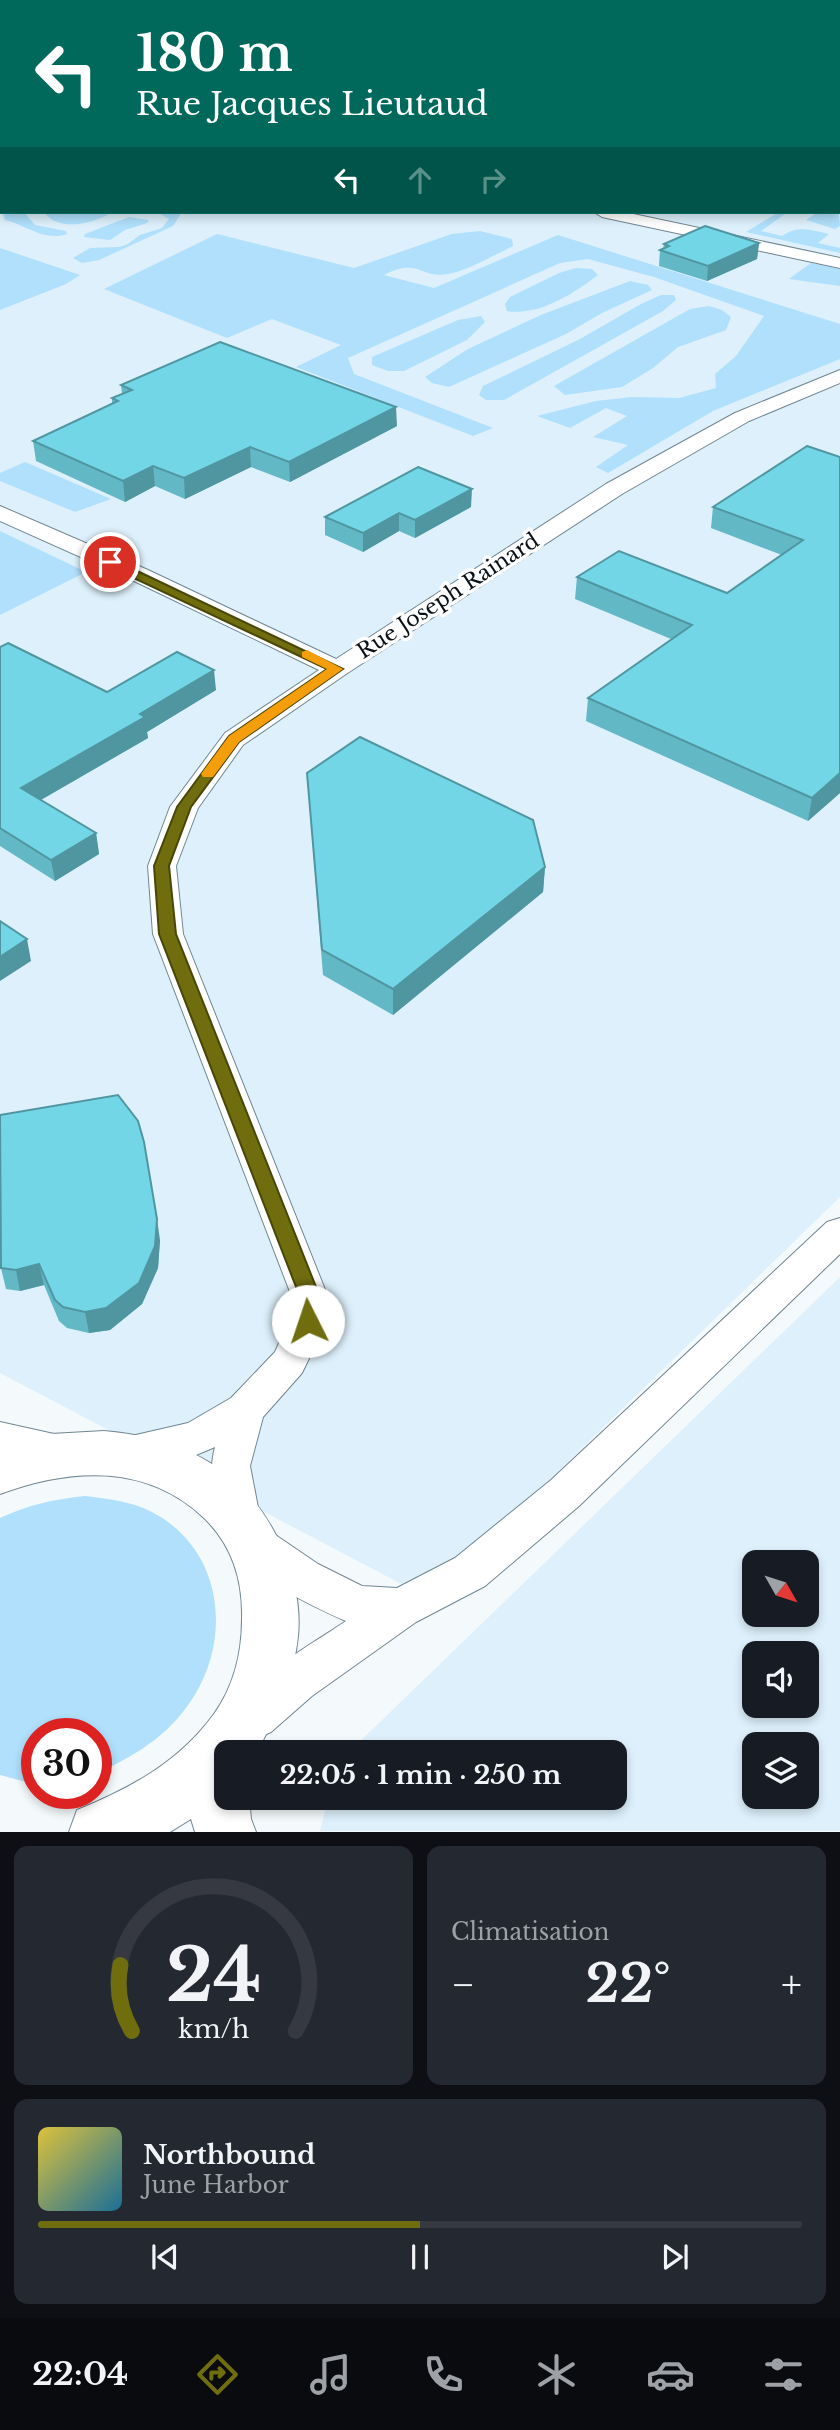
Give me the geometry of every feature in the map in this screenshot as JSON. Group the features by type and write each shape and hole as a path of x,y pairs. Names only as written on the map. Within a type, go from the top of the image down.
{"street":[{"path":"611,214 840,263"},
{"name":"Rue Joseph Rainard","path":"245,1410 289,1362 308,1321 308,1292 167,934 162,866 184,807 234,739 337,669 614,489 742,417 840,376"},
{"path":"0,513 140,575 337,669"},
{"path":"233,1740 296,1681 401,1608 470,1572 565,1493 840,1232"},
{"path":"0,1471 37,1459 196,1438 245,1410"},
{"path":"228,1740 253,1702 267,1661 272,1620 267,1581 247,1532 230,1465 245,1410"},
{"path":"0,1439 155,1461 187,1475 215,1494 247,1532 303,1578 358,1606 401,1608"},
{"path":"129,1828 179,1790 214,1757"},
{"path":"221,1810 226,1832"}],"shaded area":[{"path":"0,214 840,214 840,1197 428,1598 0,1373"},
{"path":"26,214 35,225 66,231 67,234 50,236 35,232 5,220 3,215"},
{"path":"46,214 109,214 93,221 75,224 66,224"},
{"path":"160,214 181,214 173,226 99,260 82,263 73,258 90,248 128,244 140,235 162,228 169,219"},
{"path":"776,214 785,214 761,231 782,236 799,229 829,234 818,243 840,248 840,253 746,232"},
{"path":"815,214 839,214 840,226 835,229 806,220"},
{"path":"129,217 149,220 110,240 84,237 85,234"},
{"path":"480,231 512,239 513,246 473,266 448,274 431,274 405,268 384,275 434,288 558,235 840,324 840,359 713,411 608,473 596,467 628,445 593,437 627,416 606,408 570,428 537,416 596,401 632,397 679,398 716,388 715,374 736,356 764,316 654,277 588,259 560,263 348,358 354,374 493,428 473,436 296,367 341,345 272,319 227,338 104,289 217,234 354,268 452,234"},
{"path":"0,248 80,275 66,284 0,310"},
{"path":"811,263 840,269 840,286 789,279"},
{"path":"576,268 592,269 598,275 567,296 543,307 519,312 507,311 505,304 510,297 559,273"},
{"path":"630,281 648,285 652,290 602,313 566,334 449,387 432,383 425,377 468,349 541,315"},
{"path":"661,295 674,295 676,300 663,311 504,400 486,400 479,395 483,386 580,339"},
{"path":"709,306 722,310 731,317 726,330 678,347 653,368 622,387 565,395 554,386 690,309"},
{"path":"481,316 485,322 467,340 404,371 388,371 372,365 372,357 458,320"},
{"path":"25,462 111,499 75,512 0,481 0,473"},
{"path":"0,531 86,572 0,615"},
{"path":"840,1277 840,1831 320,1831 325,1810 627,1810 627,1740 361,1740"},
{"path":"85,1496 128,1503 152,1512 177,1530 196,1551 209,1577 215,1604 215,1632 210,1661 199,1688 182,1713 164,1732 143,1748 112,1766 112,1718 21,1718 21,1781 0,1775 0,1518 42,1503"}],"building":[{"path":"705,226 759,243 708,266 660,250 669,246 664,244"},
{"path":"220,342 396,407 289,462 250,447 184,478 153,466 123,481 33,441 118,401 112,398 132,390 121,385"},
{"path":"807,446 840,457 840,773 812,798 588,698 692,625 577,577 619,551 727,593 803,540 713,507"},
{"path":"418,467 472,489 415,520 399,513 363,533 325,517"},
{"path":"8,643 107,692 177,652 214,670 140,714 145,717 21,788 96,833 51,860 0,828 0,647"},
{"path":"360,737 533,820 545,867 393,989 322,950 307,773"},
{"path":"0,921 27,939 0,957"},
{"path":"118,1095 138,1121 144,1142 157,1219 155,1246 139,1283 106,1308 85,1312 63,1307 55,1300 39,1264 16,1270 1,1268 0,1115"}],"slow traffic":[{"path":"208,774 234,739 337,669 307,654"}],"route":[{"path":"110,562 337,669 234,739 184,807 162,866 167,934 308,1292 308,1321"}]}
